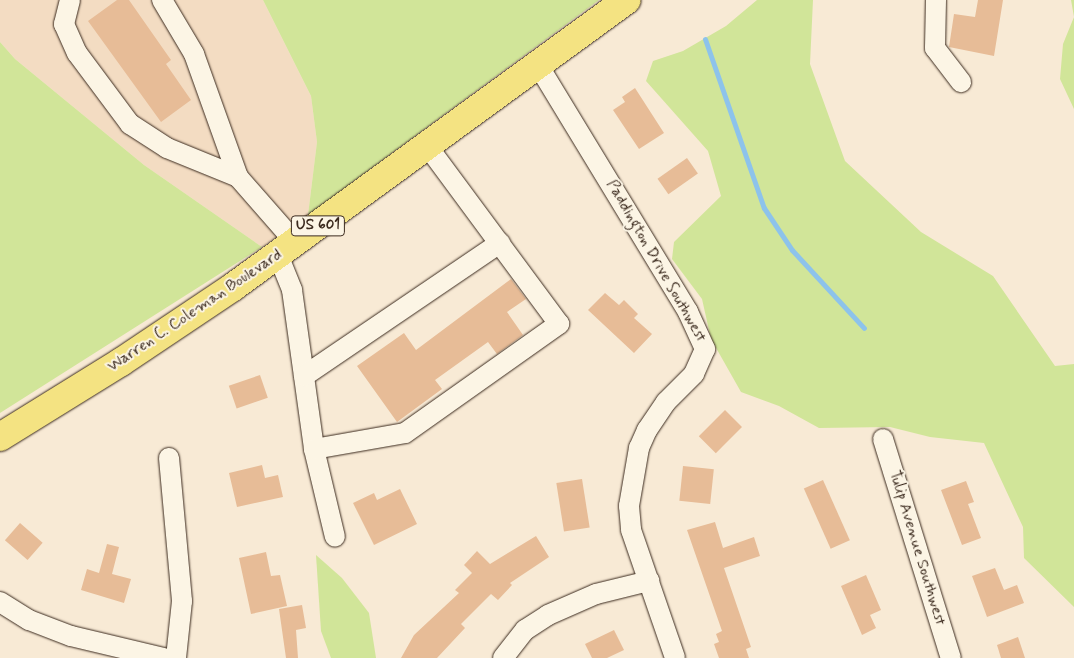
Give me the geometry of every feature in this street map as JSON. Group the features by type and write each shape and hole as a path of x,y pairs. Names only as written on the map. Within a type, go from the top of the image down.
{"highway":[{"name":"Warren C. Coleman Boulevard","path":"0,437 121,362 286,249 428,147 626,0"}],"street":[{"path":"70,0 64,24 77,52 130,124 167,148 238,177"},
{"path":"162,0 194,54 238,177 286,249 314,449 335,537"},
{"path":"936,0 935,48 961,82"},
{"name":"Paddington Drive Southwest","path":"538,65 683,303 705,349 694,374 666,402 639,448 629,506 631,530 675,658"},
{"path":"314,449 405,433 558,326 559,322 428,147"},
{"path":"304,376 500,243"},
{"name":"Tulip Avenue Southwest","path":"883,439 951,658"},
{"path":"169,458 182,601 176,658"},
{"path":"503,658 525,630 548,615 596,594 649,580"},
{"path":"0,602 29,620 71,636 163,658"}],"shaded area":[{"path":"0,0 263,0 311,96 317,142 308,215 262,247 144,165 15,59 0,42"}],"green space":[{"path":"263,0 599,0 308,215 317,142 311,96"},
{"path":"757,0 813,0 810,64 845,161 921,232 993,276 1055,366 1074,364 1074,607 1024,558 1023,527 984,443 930,437 890,427 819,428 779,406 741,392 711,339 702,299 672,259 674,242 721,196 708,151 646,81 653,61 683,51 726,26"},
{"path":"1071,0 1074,0 1074,17"},
{"path":"1074,17 1074,109 1060,79 1063,44"},
{"path":"0,42 15,59 144,165 262,247 0,413"},
{"path":"316,555 342,578 369,613 376,658 331,658 321,631"}],"building":[{"path":"117,0 129,0 171,60 166,64 191,100 161,122 88,21"},
{"path":"978,0 1003,0 994,56 949,47 954,14 975,17"},
{"path":"635,88 664,133 639,149 613,110 625,102 622,97"},
{"path":"687,158 698,174 668,194 658,179"},
{"path":"511,279 526,299 507,312 523,335 497,354 488,342 435,380 442,389 397,422 357,366 404,333 416,350"},
{"path":"605,293 619,305 624,300 638,314 634,318 652,334 634,353 588,310"},
{"path":"260,375 268,398 237,408 229,386"},
{"path":"725,410 742,427 716,453 699,436"},
{"path":"262,465 265,478 278,475 283,497 237,507 229,473"},
{"path":"683,466 714,469 710,504 679,501"},
{"path":"582,479 590,527 564,531 556,483"},
{"path":"823,480 850,540 831,549 804,489"},
{"path":"966,481 974,502 968,504 981,538 962,545 941,490"},
{"path":"400,489 417,524 374,545 353,503 374,493 377,500"},
{"path":"715,522 723,548 754,537 760,556 724,568 751,647 746,649 749,658 719,658 714,644 719,642 716,634 722,631 687,530"},
{"path":"20,523 43,543 28,560 5,540"},
{"path":"536,536 549,557 510,583 512,585 498,600 491,594 461,624 465,628 437,658 401,658 414,635 459,593 455,590 472,573 464,565 477,551 490,564"},
{"path":"107,544 119,547 112,574 131,579 124,603 81,590 87,569 99,573"},
{"path":"266,552 271,576 280,575 287,606 251,614 239,558"},
{"path":"995,568 1004,590 1017,585 1024,603 987,617 972,576"},
{"path":"866,575 881,610 870,615 876,628 862,635 841,586"},
{"path":"302,605 306,628 296,630 298,658 286,658 279,609"},
{"path":"614,630 624,650 607,658 592,658 585,644"},
{"path":"1018,637 1025,658 1001,658 997,645"}],"waterway":[{"path":"705,39 764,208 792,250 864,328"}]}
